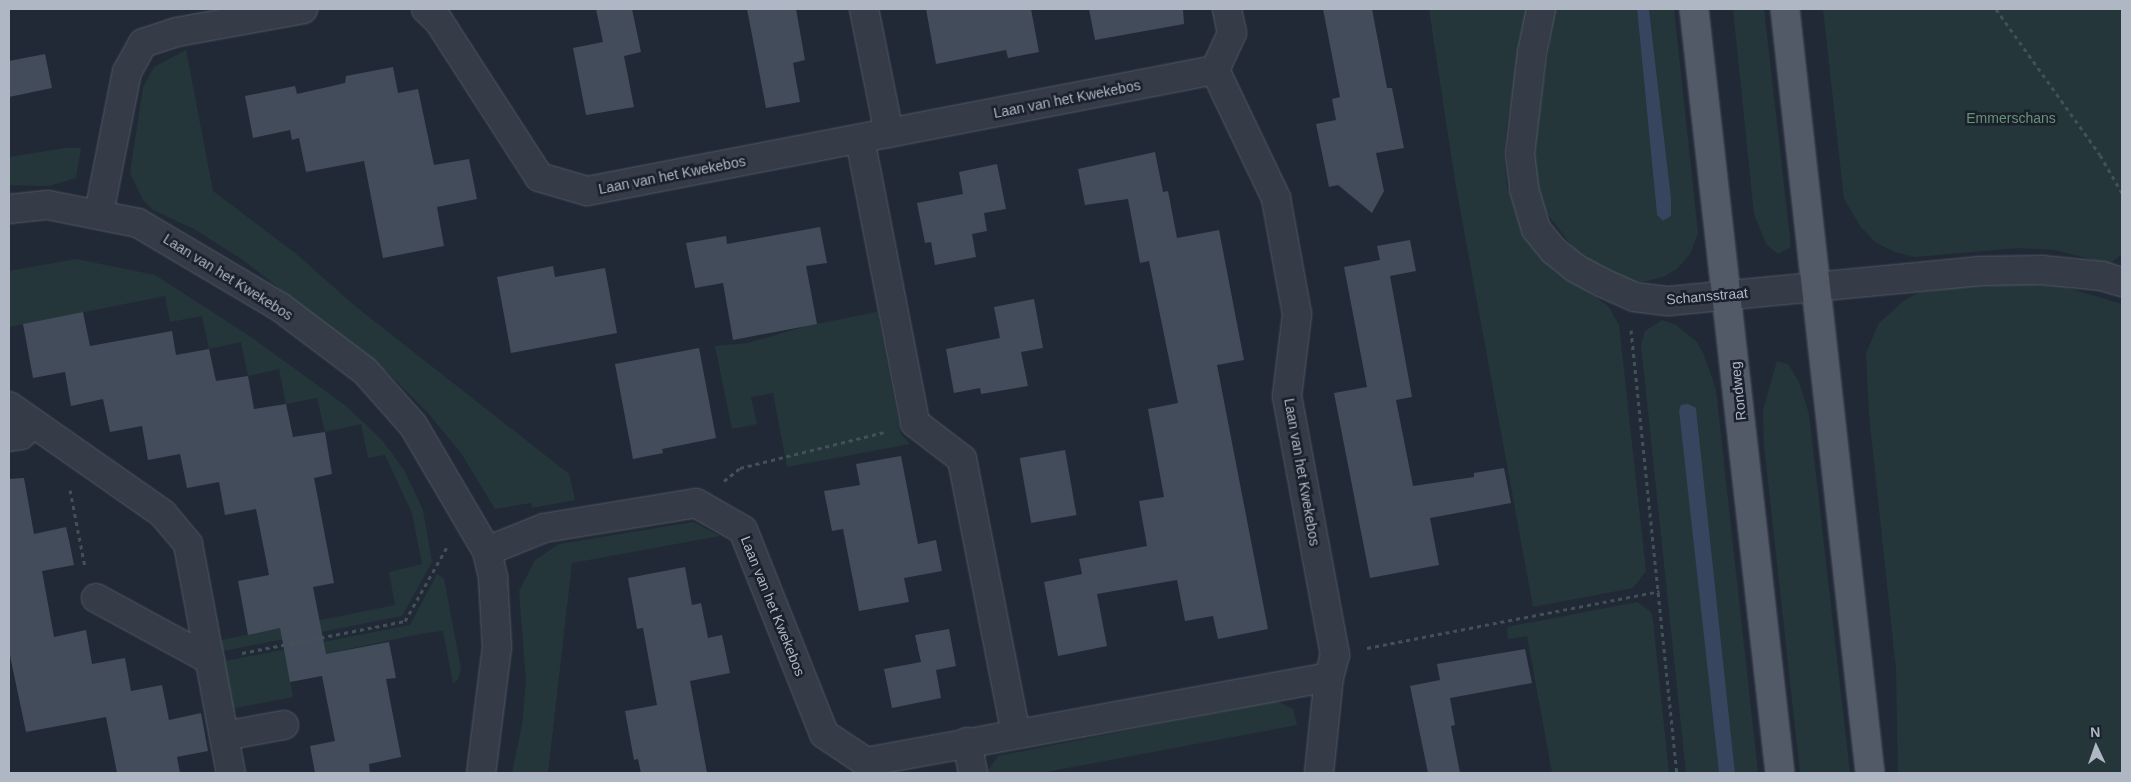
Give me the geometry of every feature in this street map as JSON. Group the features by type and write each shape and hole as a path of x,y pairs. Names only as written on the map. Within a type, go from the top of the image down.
{"main road":[{"name":"Rondweg","path":"1694,9 1780,773"},
{"path":"1785,9 1870,773"}],"street":[{"path":"99,213 127,72 143,43 177,32 302,9"},
{"name":"Laan van het Kwekebos","path":"426,9 438,20 539,178 587,191 1215,70 1276,198 1297,314 1287,396 1332,666 1320,773"},
{"path":"864,9 889,133"},
{"path":"1215,70 1232,33 1227,9"},
{"name":"Schansstraat","path":"1541,9 1532,53 1520,154 1524,189 1536,229 1554,250 1575,268 1634,297 1668,301 1979,271 2042,270 2102,276 2122,282"},
{"path":"860,139 915,424 962,459 1016,733"},
{"name":"Laan van het Kwekebos","path":"9,209 48,205 99,213 138,223 280,307 365,372 413,425 487,551 493,578 497,646 481,773"},
{"path":"9,406 163,514 188,544 231,773"},
{"path":"9,437 20,435 33,424"},
{"path":"487,551 544,528 696,503"},
{"name":"Laan van het Kwekebos","path":"696,503 743,530 824,734 866,762 1016,733 1332,666"},
{"path":"96,598 210,660"},
{"path":"224,736 284,725"},
{"path":"967,742 973,773"}],"path":[{"path":"1996,9 2100,155 2122,193"},
{"path":"1634,297 1631,324 1677,773"},
{"path":"696,503 740,468 915,424"},
{"path":"60,442 87,578 96,598"},
{"path":"210,660 405,621 453,535 472,524"},
{"path":"1332,666 1659,591"}],"green space":[{"path":"1429,9 1528,9 1507,122 1504,154 1507,187 1522,224 1549,264 1608,306 1619,325 1646,571 1633,588 1533,607 1455,181"},
{"path":"1555,9 1637,9 1657,215 1663,221 1671,216 1671,198 1649,9 1674,9 1698,233 1690,254 1677,269 1663,277 1643,282 1632,281 1591,263 1573,247 1545,211 1535,182 1534,143"},
{"path":"1733,9 1764,9 1791,247 1778,254 1766,244 1754,214"},
{"name":"Emmerschans","path":"1823,9 2122,9 2122,254 2110,264 2055,250 2018,248 1915,257 1895,252 1875,242 1861,227 1844,199"},
{"path":"186,50 213,191 295,253 355,306 569,474 575,500 532,508 531,503 495,509 461,453 428,413 388,373 243,260 194,229 153,210 143,200 130,173 143,87 154,67"},
{"path":"65,148 81,148 76,178 49,186 9,185 9,157"},
{"path":"76,259 155,275 248,335 346,406 382,440 404,470 423,510 432,562 402,616 218,652 216,641 395,605 389,572 422,564 412,513 385,455 368,458 361,424 325,432 317,398 286,404 279,369 248,376 241,342 209,349 202,316 170,322 165,296 9,327 9,271"},
{"path":"2002,281 2065,287 2122,304 2122,773 1898,773 1896,669 1869,415 1866,353 1879,323 1905,300 1918,293"},
{"path":"877,312 901,434 910,444 787,467 773,393 751,397 757,424 732,429 715,346 748,343 806,326"},
{"path":"1662,320 1676,325 1697,342 1704,355 1716,390 1758,773 1735,773 1696,408 1679,407 1719,773 1686,773 1641,345 1645,331"},
{"path":"1777,361 1788,364 1799,382 1809,414 1850,773 1800,773 1764,445 1763,410"},
{"path":"693,522 720,536 572,563 548,773 512,773 522,725 526,681 519,591 535,560 559,544"},
{"path":"437,574 444,579 461,669 458,679 453,683 443,631 425,633 287,662 293,697 230,709 220,662 410,625"},
{"path":"1637,602 1651,612 1653,621 1669,773 1552,773 1527,636 1508,639 1507,627"},
{"path":"1277,701 1293,709 1297,725 1041,773 986,773 998,756"}],"water":[{"path":"1637,9 1649,9 1671,198 1671,216 1663,221 1657,215"},
{"path":"1688,404 1696,408 1735,773 1719,773 1679,410 1681,405"}],"building":[{"path":"596,9 632,9 641,52 624,56 634,107 586,115 573,48 603,42"},
{"path":"747,9 796,9 805,60 793,63 800,102 766,108"},
{"path":"926,9 1031,9 1039,52 1008,58 1006,50 936,64"},
{"path":"1089,9 1183,9 1184,24 1095,40"},
{"path":"1323,9 1372,9 1387,88 1392,88 1404,148 1376,153 1384,191 1372,213 1338,185 1329,187 1316,124 1336,120 1332,99 1340,97"},
{"path":"45,54 52,88 9,97 9,61"},
{"path":"393,67 398,93 418,89 434,165 469,159 477,199 437,207 444,246 383,258 364,161 306,172 299,138 292,140 290,130 253,138 245,96 295,86 297,94 345,83 346,76"},
{"path":"1155,152 1163,192 1168,191 1177,238 1219,230 1244,360 1217,365 1268,629 1218,639 1213,616 1185,621 1177,580 1097,594 1107,646 1058,656 1044,582 1082,574 1079,559 1147,546 1139,501 1164,497 1148,409 1178,403 1149,261 1140,263 1128,199 1085,205 1078,169"},
{"path":"997,164 1006,209 984,213 987,231 972,234 976,257 935,265 931,242 925,243 917,203 963,194 959,172"},
{"path":"820,227 827,263 806,266 817,324 733,340 723,283 695,288 686,243 726,236 727,244"},
{"path":"1410,240 1416,271 1390,276 1412,397 1396,400 1413,486 1474,477 1474,473 1504,468 1511,503 1430,518 1439,565 1370,578 1334,393 1367,387 1344,267 1380,260 1377,246"},
{"path":"553,266 555,277 605,268 617,333 511,353 497,277"},
{"path":"1034,299 1043,348 1021,352 1028,386 981,394 980,388 954,393 946,349 1000,338 994,307"},
{"path":"83,312 90,346 172,331 176,355 209,349 216,381 248,376 254,409 286,404 293,437 325,432 332,474 314,478 334,583 313,587 326,654 389,642 396,678 386,679 401,757 369,764 370,773 315,773 310,746 335,741 322,676 290,682 280,628 248,635 238,581 269,575 256,509 225,515 219,482 187,488 180,454 148,460 142,426 110,432 103,399 71,406 65,372 33,378 23,324"},
{"path":"699,348 716,438 662,449 663,453 633,459 615,364"},
{"path":"1065,450 1076,515 1031,523 1020,458"},
{"path":"901,456 918,544 936,540 942,571 904,578 909,602 859,611 843,529 832,531 824,491 860,485 856,464"},
{"path":"24,478 34,534 66,527 74,565 42,571 54,637 86,630 92,664 125,658 131,691 162,685 169,720 201,713 208,751 177,757 180,773 117,773 106,717 26,732 9,651 9,479"},
{"path":"685,567 692,605 701,603 708,638 722,635 730,673 690,681 707,773 641,773 638,759 634,760 625,711 657,705 643,628 637,629 628,578"},
{"path":"949,629 956,666 936,670 941,698 892,708 884,669 921,662 915,635"},
{"path":"1525,649 1532,683 1450,698 1455,725 1451,726 1460,773 1428,773 1410,686 1440,680 1437,664"}]}
